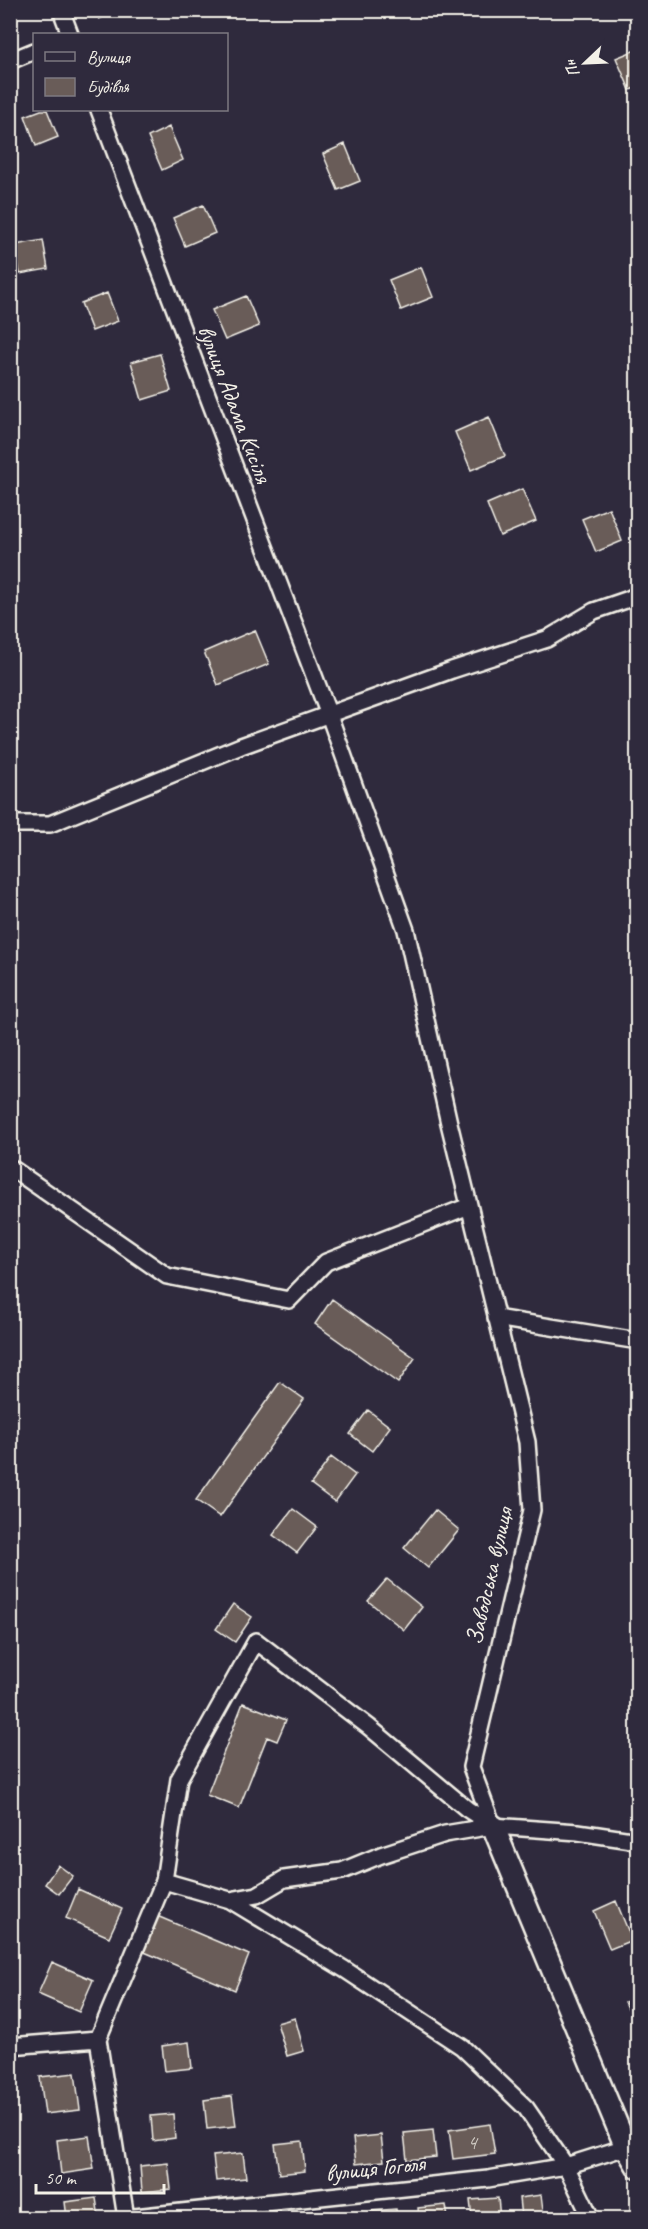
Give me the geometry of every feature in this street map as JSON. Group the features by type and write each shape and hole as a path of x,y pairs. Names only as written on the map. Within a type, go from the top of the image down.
{"street":[{"path":"61,10 70,33"},
{"path":"10,61 33,51"},
{"name":"вулиця Адама Кисіля","path":"99,111 329,716 406,930 468,1200"},
{"path":"10,824 50,825 241,746 452,670 547,639 594,611 638,594"},
{"path":"10,1167 167,1276 289,1300 326,1262 468,1200"},
{"name":"Заводська вулиця","path":"468,1200 526,1442 532,1510 471,1767 493,1826 626,2147 638,2167"},
{"path":"496,1318 638,1341"},
{"path":"126,2218 98,2039 164,1881 178,1779 256,1641 369,1727 467,1809 493,1826"},
{"path":"230,1900 256,1895 284,1879 342,1871 445,1834 493,1826 578,1832 638,1841"},
{"path":"164,1881 230,1900 344,1969 462,2047 526,2109 566,2166 591,2218"},
{"path":"10,2046 98,2039"},
{"name":"вулиця Гоголя","path":"126,2218 488,2179 566,2166 626,2147"}],"building":[{"path":"95,10 119,10 99,19"},
{"path":"638,49 638,87 630,90 616,58"},
{"path":"38,111 47,111 58,137 36,146 25,116"},
{"path":"169,127 183,160 162,170 148,137"},
{"path":"345,144 360,181 338,190 323,154"},
{"path":"203,205 215,233 185,246 173,218"},
{"path":"43,240 48,269 20,274 15,245"},
{"path":"421,267 433,297 401,310 389,280"},
{"path":"107,293 118,321 92,331 81,303"},
{"path":"246,296 259,326 225,340 212,310"},
{"path":"160,354 171,391 142,400 131,362"},
{"path":"489,417 505,456 471,470 455,432"},
{"path":"522,489 536,521 500,536 487,504"},
{"path":"609,508 622,541 596,552 582,519"},
{"path":"255,630 269,664 218,685 204,652"},
{"path":"332,1299 415,1358 398,1383 315,1324"},
{"path":"280,1382 304,1399 220,1517 196,1500"},
{"path":"368,1410 390,1427 372,1451 350,1434"},
{"path":"331,1457 355,1475 335,1502 311,1484"},
{"path":"293,1509 317,1527 297,1553 273,1535"},
{"path":"435,1510 459,1530 428,1568 404,1548"},
{"path":"387,1579 422,1607 404,1630 368,1601"},
{"path":"233,1604 252,1617 235,1642 216,1629"},
{"path":"243,1703 286,1720 277,1741 267,1737 239,1808 207,1795"},
{"path":"58,1865 73,1876 59,1894 45,1884"},
{"path":"78,1889 122,1909 109,1937 66,1918"},
{"path":"616,1901 632,1940 610,1949 594,1911"},
{"path":"157,1916 249,1955 235,1990 142,1951"},
{"path":"52,1962 93,1980 79,2012 38,1994"},
{"path":"638,1997 638,2029 625,2002"},
{"path":"295,2018 304,2051 287,2056 277,2023"},
{"path":"189,2042 192,2068 165,2071 162,2046"},
{"path":"75,2073 80,2110 45,2114 40,2077"},
{"path":"232,2096 236,2126 207,2129 204,2100"},
{"path":"173,2114 175,2138 153,2141 151,2116"},
{"path":"490,2124 495,2154 453,2159 449,2130"},
{"path":"433,2130 436,2157 407,2160 404,2133"},
{"path":"381,2135 384,2161 356,2164 353,2138"},
{"path":"89,2136 94,2169 61,2174 57,2140"},
{"path":"302,2141 305,2171 279,2174 275,2144"},
{"path":"243,2153 246,2178 216,2181 213,2156"},
{"path":"168,2163 171,2189 142,2192 140,2166"},
{"path":"541,2195 544,2218 521,2218 519,2198"},
{"path":"96,2198 99,2218 67,2218 65,2202"},
{"path":"498,2198 500,2218 472,2218 470,2200"},
{"path":"446,2205 448,2218 419,2218 418,2208"},
{"path":"396,2209 397,2218 372,2218 371,2211"},
{"path":"344,2213 344,2218 319,2218 319,2216"}]}
